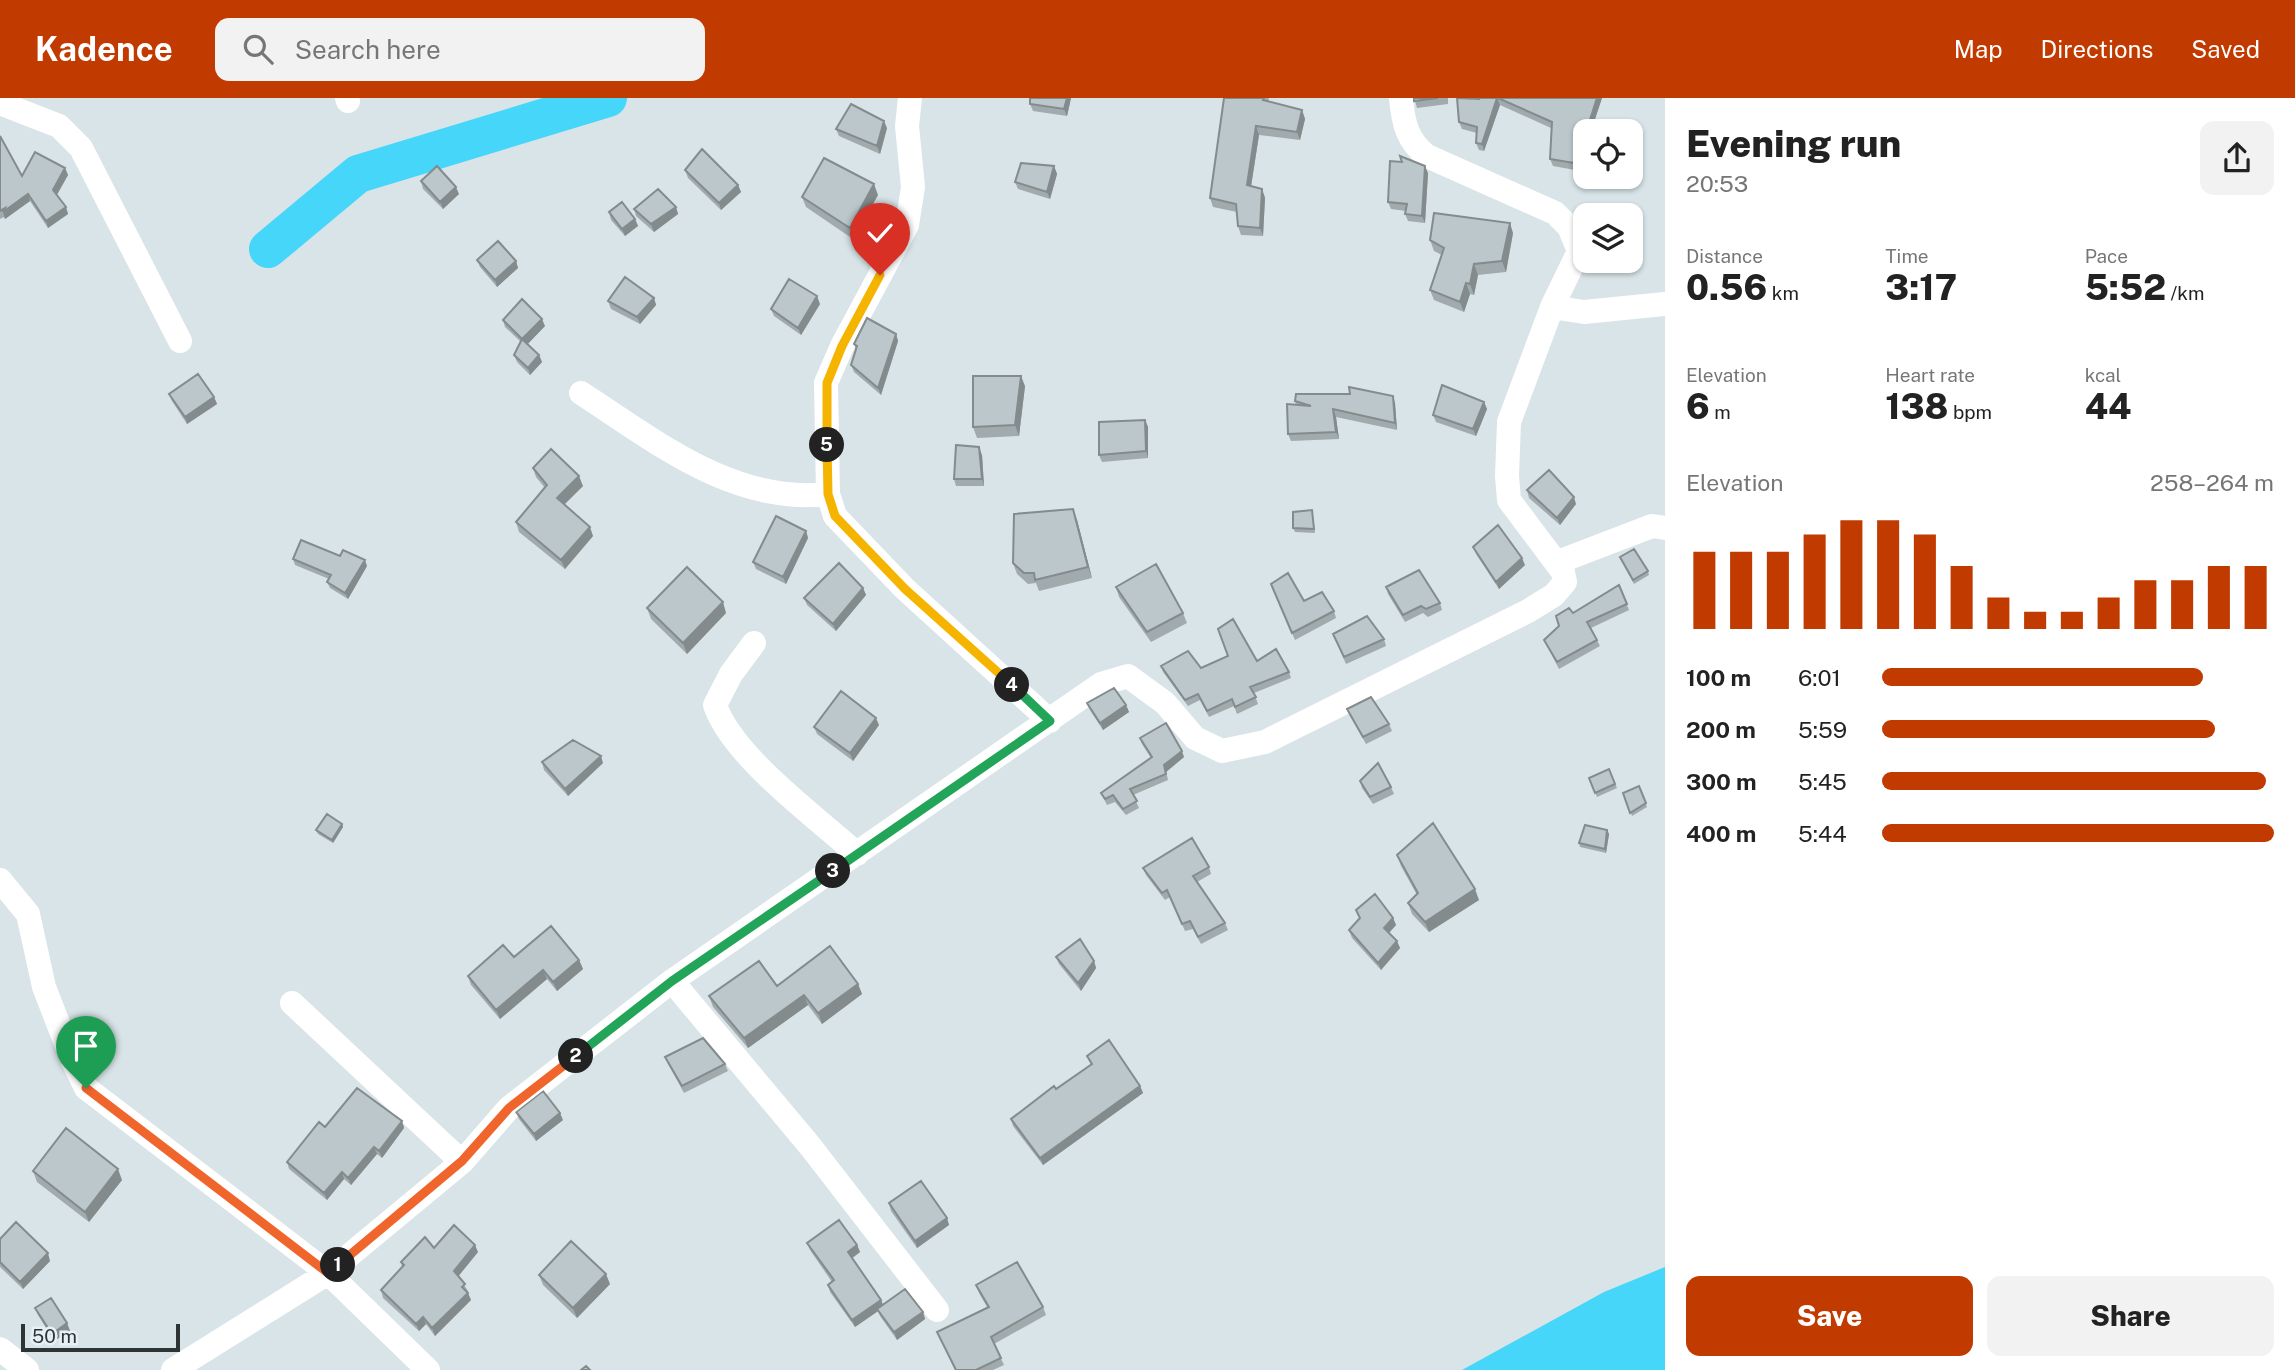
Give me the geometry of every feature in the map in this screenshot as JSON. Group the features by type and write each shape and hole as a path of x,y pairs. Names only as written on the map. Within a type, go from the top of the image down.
{"street":[{"path":"910,98 907,126 913,187 907,225 842,346 827,383 828,494 835,516 905,589 1050,721"},
{"path":"173,1370 328,1273 462,1161 509,1108 672,981 1101,684 1128,676 1165,703 1195,738 1222,751 1265,742 1528,611 1554,595 1565,582 1558,562 1524,524 1509,500 1509,422 1552,307 1579,251 1569,228 1555,213 1427,156 1414,146 1407,134 1401,98"},
{"path":"0,103 59,126 82,148 180,341"},
{"path":"1552,307 1584,312 1665,304"},
{"path":"580,393 690,464 779,495 800,497 828,494"},
{"path":"1558,562 1652,526 1665,528"},
{"path":"754,643 731,674 715,705 721,723 767,773 857,854"},
{"path":"0,880 28,914 44,987 86,1088 328,1273 428,1370"},
{"path":"672,981 810,1146 937,1310"},
{"path":"292,1003 462,1161"},
{"path":"0,1349 27,1370"}],"water":[{"path":"1665,1267 1665,1370 1462,1370 1604,1292"}],"building":[{"path":"1030,98 1067,98 1064,109 1030,104"},
{"path":"1224,98 1264,98 1263,100 1302,110 1297,132 1256,126 1247,185 1262,189 1260,228 1238,226 1236,204 1210,198"},
{"path":"1414,98 1438,98 1414,101"},
{"path":"1457,98 1497,98 1482,144 1476,143 1477,127 1459,122"},
{"path":"1498,98 1597,98 1590,119 1573,119 1573,163 1550,159 1552,122"},
{"path":"851,104 884,121 877,146 836,129"},
{"path":"0,136 22,176 35,152 65,168 53,190 66,207 46,221 28,194 3,212 5,208 0,211"},
{"path":"702,149 738,185 719,203 685,170"},
{"path":"1400,156 1425,166 1422,216 1405,214 1407,204 1388,202 1390,161 1402,162"},
{"path":"824,158 874,184 850,228 802,197"},
{"path":"1021,163 1054,166 1047,192 1015,182"},
{"path":"437,166 456,187 440,202 421,181"},
{"path":"658,189 676,207 651,224 634,209"},
{"path":"622,202 635,219 622,229 609,212"},
{"path":"1434,213 1510,223 1502,261 1474,264 1470,284 1466,283 1460,302 1430,290 1444,248 1430,240"},
{"path":"498,241 516,261 495,280 477,260"},
{"path":"625,277 654,298 637,317 608,301"},
{"path":"789,279 817,296 798,328 771,309"},
{"path":"522,299 542,319 522,339 503,320"},
{"path":"867,318 896,334 878,388 851,365 857,346 854,344"},
{"path":"522,339 539,355 528,368 514,355"},
{"path":"198,374 214,397 185,417 169,394"},
{"path":"973,376 1021,376 1015,425 973,427"},
{"path":"1442,385 1484,402 1473,429 1433,415"},
{"path":"1349,387 1393,396 1395,423 1333,409 1336,432 1288,434 1287,404 1311,406 1295,401 1296,394 1350,394"},
{"path":"1145,420 1146,451 1099,455 1099,422"},
{"path":"956,445 979,447 982,479 954,479"},
{"path":"551,449 579,476 557,498 590,527 561,560 516,522 547,485 533,468"},
{"path":"1549,470 1574,497 1557,518 1527,490"},
{"path":"1073,509 1088,567 1035,580 1034,573 1024,573 1013,563 1014,514"},
{"path":"1312,510 1314,529 1293,528 1293,512"},
{"path":"776,516 806,531 783,577 753,562"},
{"path":"1498,525 1522,558 1496,582 1473,547"},
{"path":"301,540 340,556 343,550 365,560 345,593 327,582 331,575 293,559"},
{"path":"1634,549 1648,571 1633,580 1620,557"},
{"path":"839,563 863,588 833,624 804,598"},
{"path":"1156,564 1183,613 1147,632 1116,587"},
{"path":"687,567 723,602 683,643 647,608"},
{"path":"1419,570 1440,603 1426,609 1421,606 1403,615 1386,587"},
{"path":"1288,573 1304,601 1322,592 1334,611 1292,633 1271,584"},
{"path":"1619,585 1627,604 1587,622 1597,640 1557,662 1544,640 1559,626 1556,616 1569,608 1573,613"},
{"path":"1367,616 1384,639 1344,657 1333,634"},
{"path":"1233,619 1257,661 1276,649 1289,672 1250,687 1256,697 1235,707 1232,699 1207,711 1198,694 1185,700 1161,666 1188,651 1201,668 1228,656 1218,629"},
{"path":"1114,688 1126,705 1100,723 1087,703"},
{"path":"841,691 876,718 850,753 814,727"},
{"path":"1371,697 1389,724 1363,737 1347,709"},
{"path":"1166,723 1182,751 1164,765 1166,774 1130,789 1137,801 1123,809 1113,795 1105,799 1101,793 1152,757 1140,738"},
{"path":"573,740 601,756 565,789 542,762"},
{"path":"1378,763 1391,787 1370,797 1360,781"},
{"path":"1609,769 1615,784 1595,793 1589,778"},
{"path":"1639,786 1646,803 1630,813 1623,793"},
{"path":"327,814 342,824 332,840 316,830"},
{"path":"1433,823 1475,889 1425,922 1408,903 1418,893 1397,855"},
{"path":"1585,825 1607,830 1605,849 1579,843"},
{"path":"1192,838 1209,867 1193,876 1225,923 1198,937 1190,921 1182,924 1167,890 1162,893 1143,868"},
{"path":"1375,894 1393,918 1384,928 1397,941 1378,963 1349,930 1360,918 1356,910"},
{"path":"551,926 579,960 553,982 543,970 496,1010 468,976 503,945 514,957"},
{"path":"1080,939 1094,961 1078,983 1056,957"},
{"path":"830,946 858,984 818,1013 804,995 744,1038 709,996 759,961 777,986"},
{"path":"703,1038 725,1064 682,1086 665,1057"},
{"path":"1109,1040 1140,1086 1040,1158 1011,1119 1054,1086 1056,1089 1092,1064 1087,1056"},
{"path":"357,1088 402,1121 379,1151 374,1147 348,1178 342,1172 324,1193 287,1162 319,1122 325,1127"},
{"path":"543,1091 560,1113 534,1134 516,1112"},
{"path":"66,1128 118,1169 85,1212 33,1171"},
{"path":"921,1181 947,1218 915,1241 889,1203"},
{"path":"839,1220 857,1245 848,1252 881,1300 852,1320 828,1285 834,1280 807,1243"},
{"path":"16,1222 48,1253 20,1282 0,1262 0,1239"},
{"path":"454,1225 475,1245 454,1271 465,1284 462,1287 468,1293 432,1328 423,1317 416,1324 381,1290 404,1265 401,1262 425,1237 434,1248"},
{"path":"571,1241 606,1274 573,1308 539,1275"},
{"path":"1017,1262 1043,1307 991,1337 1001,1358 976,1370 956,1370 937,1332 989,1307 976,1285"},
{"path":"905,1289 923,1312 894,1332 877,1309"},
{"path":"51,1298 67,1323 52,1334 35,1308"}],"waterway":[{"path":"268,249 358,174 608,98"}],"route":[{"path":"86,1088 328,1273 462,1161 509,1108 672,981 1050,721 905,589 832,511 827,469 827,383 842,346 880,275"}]}
